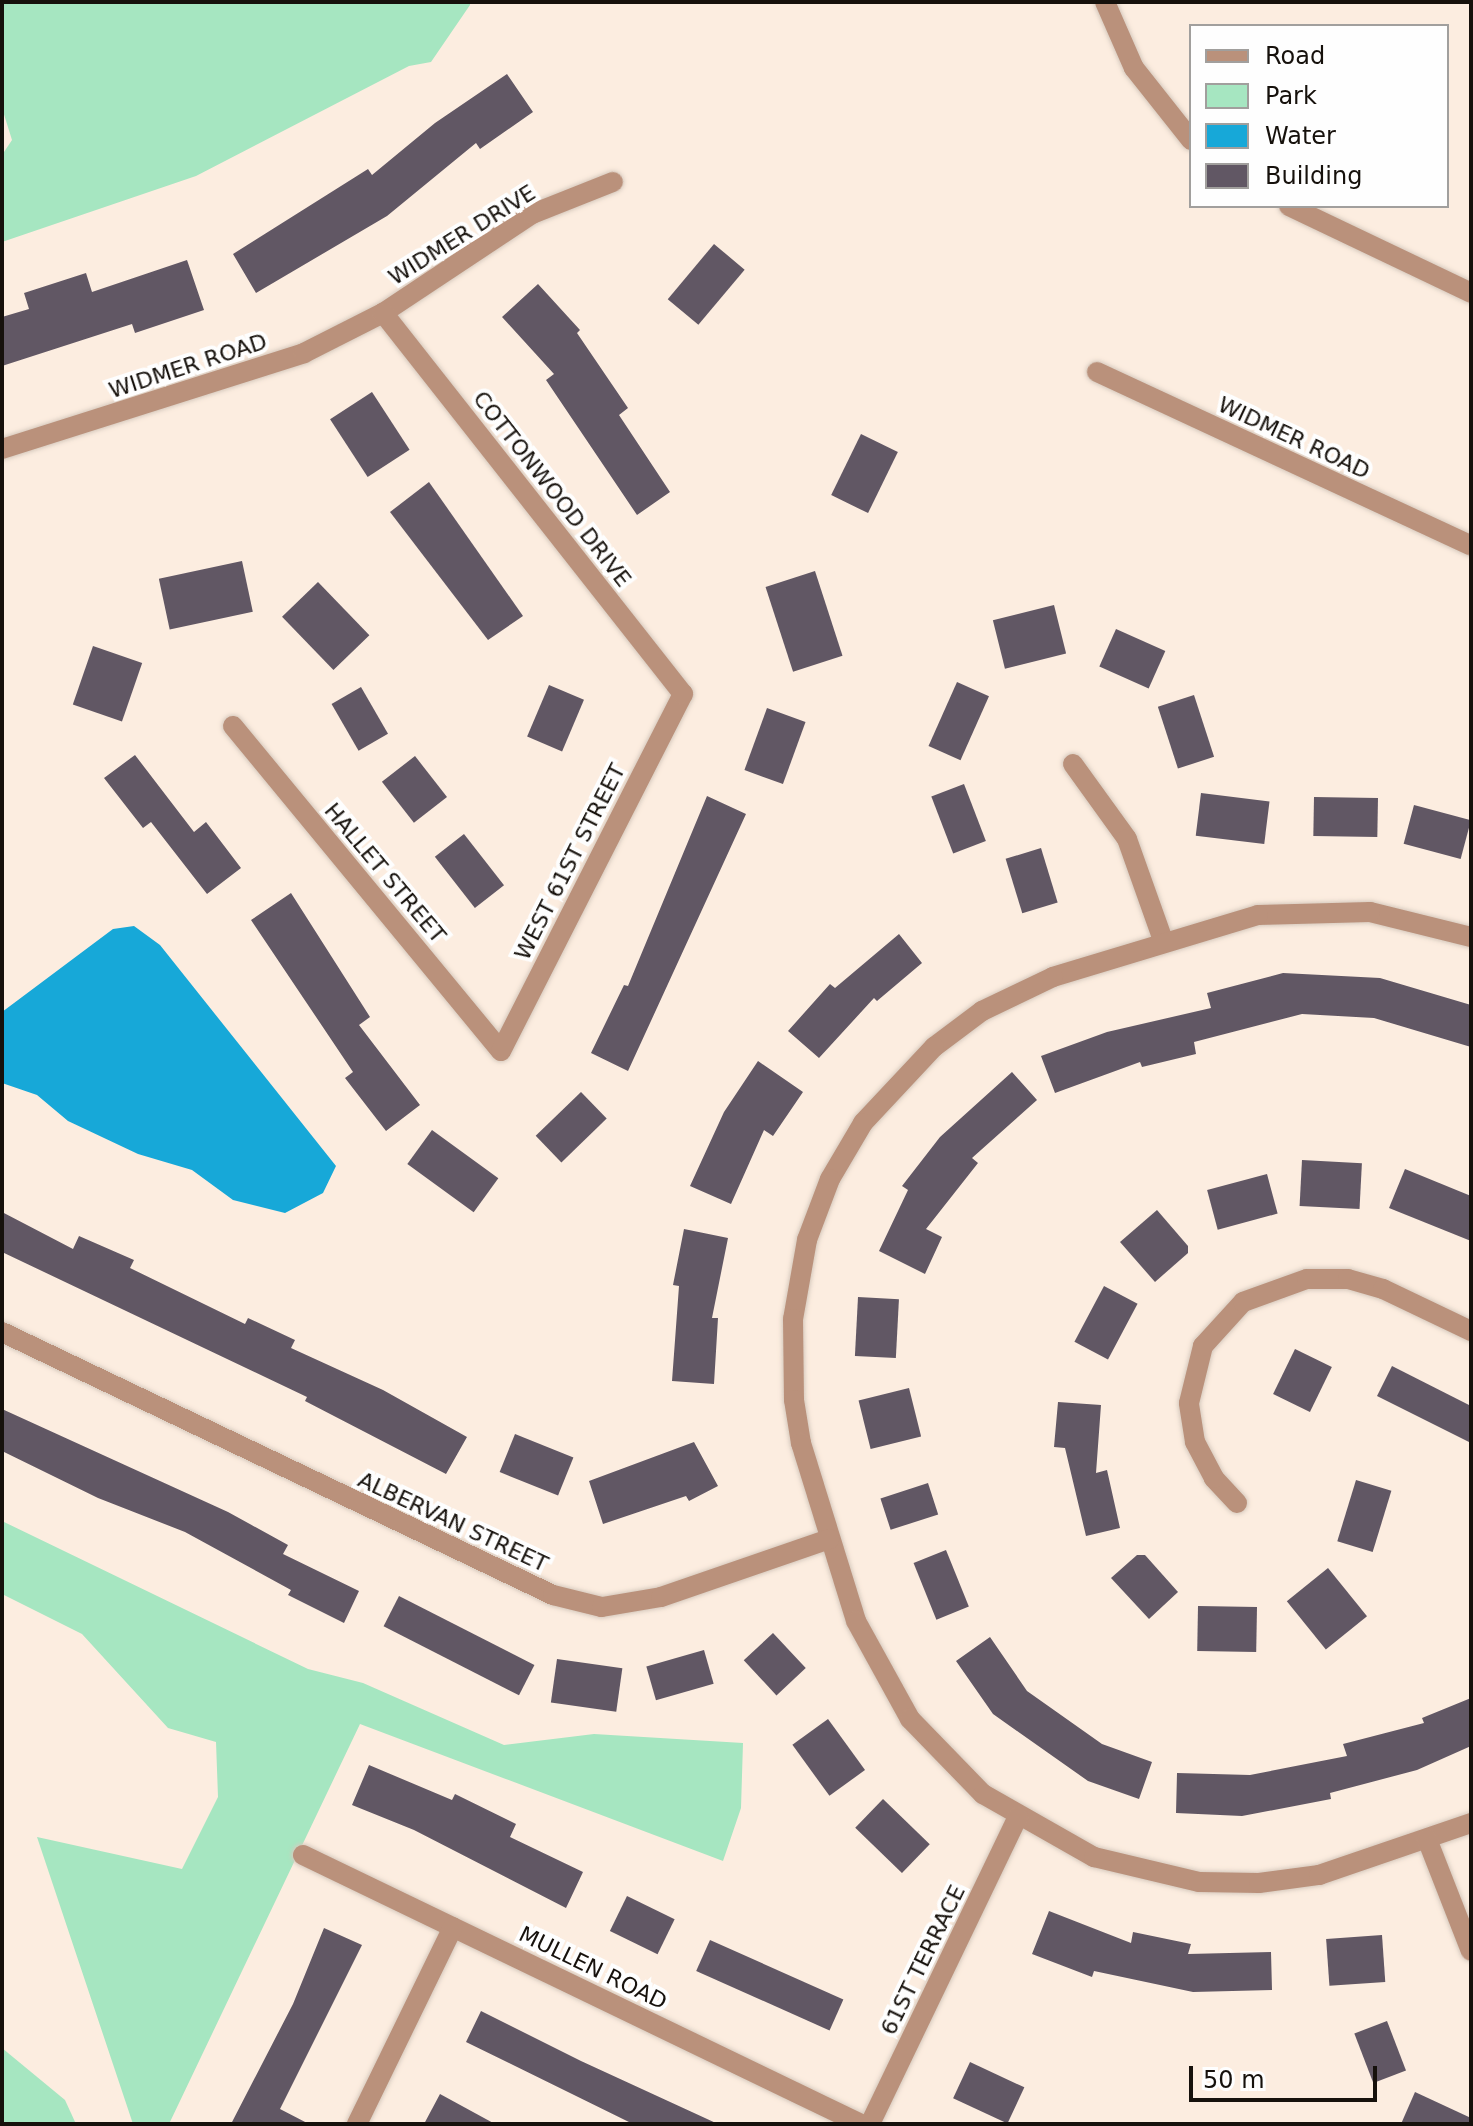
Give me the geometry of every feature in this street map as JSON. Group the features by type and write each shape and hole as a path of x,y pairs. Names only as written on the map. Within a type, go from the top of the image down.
{"street":[{"path":"1105,2 1134,68 1189,137"},
{"name":"WIDMER DRIVE","path":"383,313 532,214 613,182"},
{"path":"1293,208 1471,293"},
{"name":"WIDMER ROAD","path":"2,449 304,353 383,313"},
{"name":"COTTONWOOD DRIVE","path":"383,313 683,694"},
{"name":"WIDMER ROAD","path":"1097,372 1471,546"},
{"name":"WEST 61ST STREET","path":"501,1051 683,694"},
{"name":"HALLET STREET","path":"233,726 501,1051"},
{"path":"1073,764 1127,839 1163,940"},
{"path":"1471,937 1370,912 1311,910 1258,915 1163,940 1040,982 982,1011 892,1087 830,1179 807,1240 793,1319 796,1414 829,1539 856,1621 910,1719 971,1783 1018,1817 1094,1857 1199,1882 1259,1883 1319,1875 1471,1823"},
{"path":"1237,1503 1214,1478 1195,1442 1189,1403 1203,1346 1243,1302 1307,1279 1348,1279 1383,1289 1471,1331"},
{"name":"ALBERVAN STREET","path":"2,1332 553,1595 602,1607 661,1597 829,1539"},
{"name":"61ST TERRACE","path":"870,2124 1018,1817"},
{"path":"1427,1839 1471,1951"},
{"name":"MULLEN ROAD","path":"303,1855 861,2124"},
{"path":"357,2124 453,1927"}],"green space":[{"path":"2,2 470,2 470,5 431,62 409,66 196,176 2,242 2,155 12,140 2,108"},
{"path":"2,1521 308,1669 363,1683 504,1745 594,1734 743,1743 741,1808 723,1861 360,1724 169,2124 133,2124 37,1837 182,1869 218,1797 216,1742 168,1728 82,1634 2,1594"},
{"path":"2,2048 65,2100 76,2124 2,2124"}],"water":[{"path":"134,926 160,945 336,1166 323,1193 285,1213 233,1200 192,1170 138,1154 68,1121 37,1095 2,1083 2,1012 113,929"}],"building":[{"path":"507,74 533,112 480,149 476,143 387,216 256,293 233,254 368,169 372,175 435,123"},
{"path":"714,244 745,270 698,325 668,299"},
{"path":"187,260 204,310 135,333 132,324 2,366 2,317 29,309 24,293 86,273 92,292"},
{"path":"538,284 580,330 577,333 628,408 619,415 670,492 637,515 546,380 554,374 502,317"},
{"path":"372,392 410,450 368,477 330,419"},
{"path":"861,434 898,452 868,513 831,495"},
{"path":"429,482 523,616 488,640 390,512"},
{"path":"242,561 253,612 170,630 159,579"},
{"path":"815,571 843,656 793,672 766,587"},
{"path":"318,582 369,635 333,670 282,617"},
{"path":"1054,605 1066,654 1005,669 993,620"},
{"path":"1116,629 1165,651 1149,688 1099,666"},
{"path":"93,646 142,663 122,722 73,705"},
{"path":"957,682 989,696 961,760 929,746"},
{"path":"549,685 584,700 562,751 527,737"},
{"path":"361,687 388,734 359,751 332,704"},
{"path":"1194,695 1214,757 1178,769 1158,707"},
{"path":"767,708 806,722 783,784 744,770"},
{"path":"135,755 194,832 206,822 241,868 207,894 151,822 143,828 104,778"},
{"path":"415,756 447,797 414,823 382,782"},
{"path":"964,784 986,841 953,853 931,797"},
{"path":"1201,793 1269,801 1264,844 1196,836"},
{"path":"707,796 746,814 628,1071 591,1053 624,985 628,986"},
{"path":"1314,797 1378,798 1377,837 1313,836"},
{"path":"1414,805 1471,820 1461,859 1404,844"},
{"path":"464,834 504,885 475,908 435,857"},
{"path":"1041,848 1058,903 1022,913 1006,859"},
{"path":"291,893 370,1017 359,1025 420,1105 386,1131 345,1078 353,1072 251,920"},
{"path":"899,934 922,963 877,1001 874,998 819,1058 788,1031 830,984 835,988"},
{"path":"1283,973 1380,978 1471,1005 1471,1047 1374,1018 1302,1014 1194,1042 1196,1054 1142,1067 1140,1062 1055,1093 1041,1056 1107,1032 1211,1008 1207,993"},
{"path":"758,1061 803,1092 773,1136 764,1130 731,1204 690,1186 724,1112"},
{"path":"1012,1072 1037,1100 972,1158 978,1163 926,1229 942,1237 925,1274 879,1251 908,1190 902,1186 940,1137"},
{"path":"581,1092 607,1119 561,1162 536,1136"},
{"path":"432,1130 498,1178 474,1212 407,1164"},
{"path":"1302,1160 1362,1163 1360,1209 1300,1206"},
{"path":"1405,1169 1471,1196 1471,1241 1389,1208"},
{"path":"1267,1174 1278,1214 1218,1230 1207,1190"},
{"path":"1157,1210 1188,1246 1188,1253 1155,1282 1120,1242"},
{"path":"2,1212 73,1249 79,1236 134,1260 130,1268 245,1324 248,1318 295,1340 291,1348 383,1390 467,1437 446,1474 305,1401 307,1397 2,1252"},
{"path":"684,1229 728,1238 712,1318 718,1318 714,1384 672,1381 679,1286 673,1285"},
{"path":"1104,1286 1138,1304 1108,1359 1074,1342"},
{"path":"858,1297 899,1299 896,1358 855,1356"},
{"path":"1295,1349 1332,1367 1310,1412 1273,1394"},
{"path":"1392,1366 1471,1406 1471,1443 1377,1396"},
{"path":"909,1388 921,1437 871,1449 859,1401"},
{"path":"1058,1402 1101,1405 1096,1473 1107,1470 1120,1528 1086,1536 1065,1448 1054,1447"},
{"path":"2,1409 228,1512 288,1545 283,1554 359,1591 344,1623 288,1595 291,1590 185,1532 98,1498 2,1451"},
{"path":"515,1434 573,1458 558,1496 500,1472"},
{"path":"694,1442 718,1486 689,1501 686,1496 603,1524 589,1481"},
{"path":"1356,1480 1391,1491 1373,1552 1337,1541"},
{"path":"928,1483 938,1514 891,1530 880,1498"},
{"path":"946,1550 969,1607 936,1620 914,1563"},
{"path":"1137,1555 1145,1555 1178,1592 1149,1619 1111,1578"},
{"path":"1328,1568 1367,1616 1326,1650 1287,1601"},
{"path":"399,1596 534,1665 519,1695 384,1626"},
{"path":"1198,1606 1257,1607 1256,1652 1197,1651"},
{"path":"773,1633 806,1668 776,1695 744,1660"},
{"path":"990,1637 1027,1691 1102,1744 1152,1762 1139,1799 1088,1781 993,1714 956,1661"},
{"path":"704,1650 714,1684 656,1700 646,1667"},
{"path":"557,1659 622,1668 616,1712 551,1703"},
{"path":"1471,1698 1471,1746 1417,1770 1330,1793 1331,1799 1242,1816 1176,1813 1177,1773 1250,1775 1347,1756 1343,1744 1424,1723 1422,1718"},
{"path":"828,1719 865,1770 829,1796 792,1745"},
{"path":"369,1765 452,1800 455,1794 516,1824 510,1837 583,1872 566,1908 414,1830 352,1805"},
{"path":"883,1799 930,1844 902,1873 855,1828"},
{"path":"627,1896 675,1919 658,1954 610,1931"},
{"path":"1049,1911 1131,1943 1133,1932 1191,1944 1188,1954 1271,1952 1272,1990 1193,1992 1094,1971 1092,1977 1032,1954"},
{"path":"324,1928 362,1945 280,2109 309,2124 231,2124 293,2004"},
{"path":"1382,1935 1385,1982 1329,1986 1326,1939"},
{"path":"710,1940 843,1999 830,2030 696,1971"},
{"path":"481,2011 718,2124 633,2124 466,2042"},
{"path":"1387,2021 1406,2070 1373,2083 1354,2034"},
{"path":"970,2062 1024,2087 1007,2124 953,2098"},
{"path":"1415,2092 1471,2118 1471,2124 1401,2124"},
{"path":"440,2094 495,2124 424,2124"}]}
